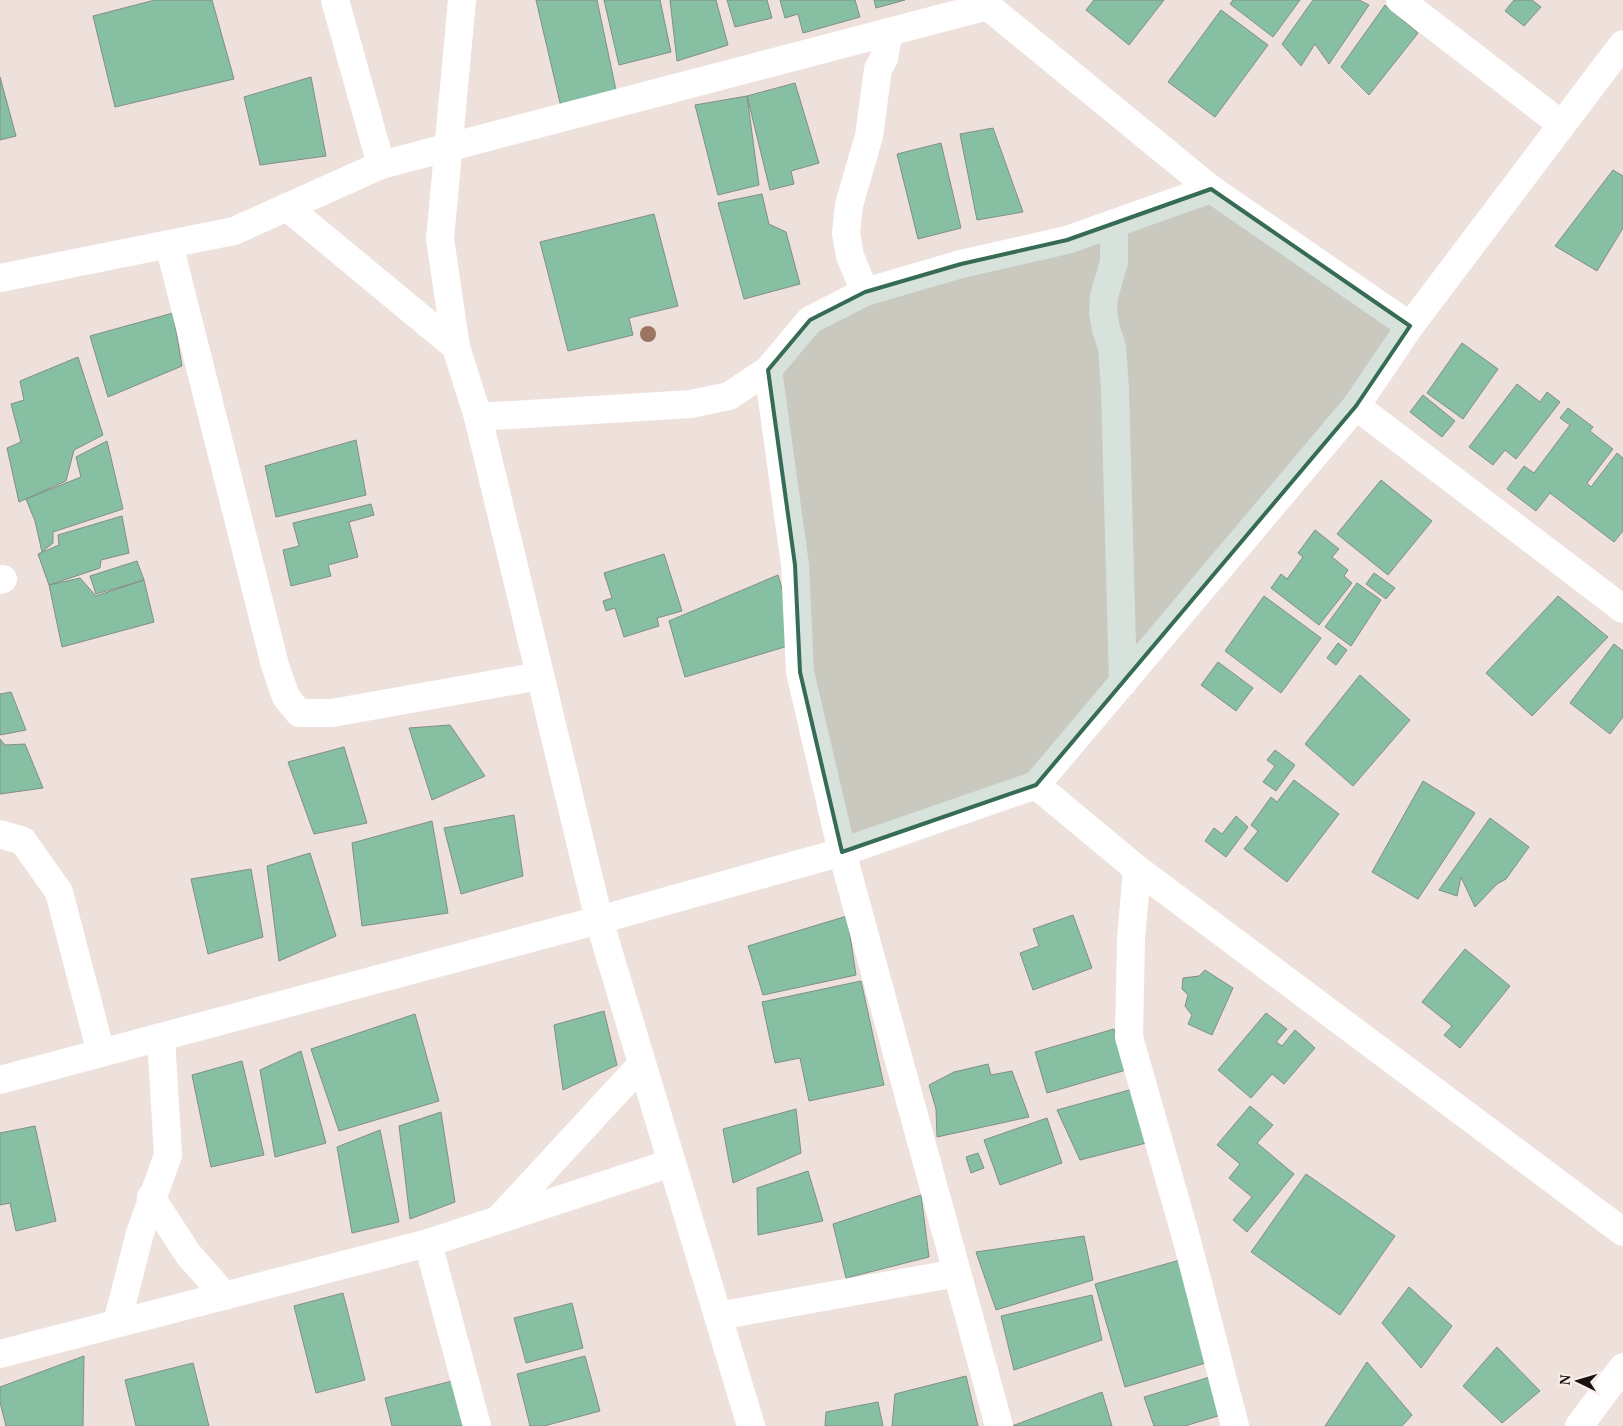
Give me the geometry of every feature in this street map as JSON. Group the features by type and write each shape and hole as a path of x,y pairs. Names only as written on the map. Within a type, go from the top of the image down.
{"street":[{"path":"335,0 381,165"},
{"path":"462,0 440,239 456,347 478,417 599,920 751,1426"},
{"path":"1400,0 1561,124"},
{"path":"0,278 234,231 381,165 889,32 984,3 1211,189 1410,326"},
{"path":"865,292 850,256 846,233 849,205 869,136 878,70 884,58 889,32"},
{"path":"0,1080 599,920 842,852 1036,785 1356,406 1410,326 1623,44"},
{"path":"478,417 691,404 729,396 768,370 810,320 865,292 961,264 1067,240 1211,189"},
{"path":"287,207 456,347"},
{"path":"1114,223 1114,262 1104,296 1103,312 1112,347 1115,389 1123,683"},
{"path":"169,244 275,665 286,697 299,713 332,713 540,676"},
{"path":"768,370 795,565 800,672 842,852 999,1426"},
{"path":"1356,406 1623,609"},
{"path":"1036,785 1137,869 1623,1232"},
{"path":"0,834 23,841 59,892 101,1053"},
{"path":"1137,869 1131,939 1129,1037 1187,1241 1235,1426"},
{"path":"117,1323 130,1266 151,1197 168,1156 160,1037"},
{"path":"497,1221 642,1064"},
{"path":"0,1354 428,1243 671,1164"},
{"path":"151,1197 188,1254 225,1296"},
{"path":"428,1243 476,1426"},
{"path":"718,1316 957,1273"},
{"path":"1579,1426 1623,1367"}],"highlighted area":[{"path":"1211,189 1410,326 1356,406 1036,785 842,852 800,672 795,565 768,370 810,320 865,292 961,264 1067,240"}],"building":[{"path":"155,0 212,0 234,79 115,107 93,16"},
{"path":"536,0 597,0 617,95 562,111"},
{"path":"604,0 660,0 671,52 619,65"},
{"path":"670,0 716,0 728,45 677,61"},
{"path":"727,0 767,0 772,18 735,27"},
{"path":"780,0 855,0 860,17 803,33 798,14 785,18"},
{"path":"874,0 905,0 876,8"},
{"path":"1094,0 1164,0 1129,45 1086,10"},
{"path":"1233,0 1300,0 1273,37 1230,4"},
{"path":"1313,0 1359,0 1369,5 1329,64 1315,44 1301,66 1282,44"},
{"path":"1514,0 1532,0 1541,7 1524,26 1505,11"},
{"path":"1385,5 1418,33 1369,95 1341,67"},
{"path":"1221,10 1268,45 1215,117 1168,82"},
{"path":"0,77 16,136 0,140"},
{"path":"311,77 326,156 260,165 244,97"},
{"path":"795,83 819,163 791,171 794,184 770,190 747,96"},
{"path":"747,96 759,185 718,195 695,105"},
{"path":"993,128 1023,212 977,220 960,134"},
{"path":"941,143 961,228 918,239 897,154"},
{"path":"1613,170 1623,176 1623,228 1597,271 1555,246"},
{"path":"762,194 769,224 786,232 800,284 744,299 718,203"},
{"path":"654,214 678,306 629,318 633,335 568,351 540,242"},
{"path":"173,313 182,366 108,397 90,336"},
{"path":"1462,343 1498,369 1463,419 1427,393"},
{"path":"78,357 103,435 74,450 66,481 19,502 7,448 21,442 11,404 24,400 20,381"},
{"path":"1517,384 1540,402 1547,392 1560,402 1516,459 1505,450 1493,465 1469,447"},
{"path":"1423,395 1455,421 1442,437 1410,412"},
{"path":"1568,408 1593,427 1590,431 1613,449 1587,483 1591,487 1617,453 1623,458 1623,531 1614,542 1550,493 1536,511 1507,489 1524,466 1534,473 1570,425 1560,418"},
{"path":"356,440 366,495 276,517 265,466"},
{"path":"107,441 123,509 53,532 53,543 42,552 35,521 26,499 81,477 76,457"},
{"path":"1381,480 1432,521 1388,575 1337,534"},
{"path":"371,504 374,515 349,522 358,557 328,565 331,576 291,586 283,550 299,546 293,523"},
{"path":"122,516 129,553 101,560 100,568 49,585 38,554 59,545 58,535"},
{"path":"1315,530 1339,549 1332,557 1348,570 1344,576 1352,583 1319,625 1271,588 1281,574 1287,579 1303,557 1298,553"},
{"path":"664,554 682,611 657,618 659,626 624,637 615,608 606,611 603,601 612,598 604,573"},
{"path":"137,561 144,580 96,594 90,576"},
{"path":"1374,573 1395,588 1386,599 1366,584"},
{"path":"778,575 798,643 685,677 669,621"},
{"path":"80,578 96,596 144,580 154,622 62,647 49,585"},
{"path":"1357,583 1381,600 1351,646 1325,627"},
{"path":"1264,596 1321,638 1281,693 1225,651"},
{"path":"1558,596 1608,637 1532,716 1486,673"},
{"path":"1338,643 1347,650 1336,665 1327,658"},
{"path":"1614,644 1623,651 1623,717 1610,734 1570,703"},
{"path":"1218,662 1253,688 1236,711 1201,685"},
{"path":"1360,675 1410,720 1353,786 1305,744"},
{"path":"11,692 26,730 0,735 0,694"},
{"path":"450,725 485,776 432,800 409,728"},
{"path":"0,739 5,745 25,744 43,788 0,794"},
{"path":"344,747 367,823 314,834 288,762"},
{"path":"1275,750 1295,765 1276,791 1263,782 1275,766 1267,760"},
{"path":"1294,780 1339,814 1287,882 1244,849 1258,831 1251,825 1271,797 1277,802"},
{"path":"1423,781 1475,813 1418,899 1372,872"},
{"path":"514,815 523,876 461,894 444,828"},
{"path":"1236,816 1248,827 1226,857 1205,841 1214,828 1222,834"},
{"path":"1490,818 1529,847 1506,879 1497,884 1475,907 1461,877 1457,896 1439,890"},
{"path":"432,821 448,913 362,926 352,843"},
{"path":"310,853 336,936 279,961 267,866"},
{"path":"251,869 263,937 208,954 191,879"},
{"path":"1073,915 1092,968 1033,990 1020,953 1039,946 1033,929"},
{"path":"847,916 856,975 763,995 748,946"},
{"path":"1465,949 1510,986 1460,1048 1444,1035 1452,1026 1422,1002"},
{"path":"1205,970 1233,988 1212,1035 1188,1024 1192,1015 1185,1006 1188,995 1182,989 1183,978 1199,976"},
{"path":"861,981 884,1085 809,1101 800,1058 775,1063 762,1002"},
{"path":"604,1011 617,1065 563,1090 554,1025"},
{"path":"1266,1013 1287,1029 1276,1042 1282,1046 1295,1030 1315,1048 1284,1084 1272,1074 1251,1098 1218,1070"},
{"path":"415,1014 439,1101 339,1131 311,1049"},
{"path":"1114,1029 1126,1070 1047,1093 1035,1052"},
{"path":"301,1051 326,1143 275,1157 260,1070"},
{"path":"242,1061 264,1155 211,1167 192,1075"},
{"path":"988,1064 991,1075 1012,1071 1029,1117 937,1137 936,1109 929,1085 954,1072"},
{"path":"1133,1089 1150,1142 1080,1160 1057,1110"},
{"path":"1250,1106 1273,1125 1257,1143 1294,1174 1247,1232 1233,1220 1252,1197 1229,1178 1240,1164 1217,1145"},
{"path":"796,1109 801,1153 733,1183 723,1129"},
{"path":"441,1112 455,1202 410,1219 399,1126"},
{"path":"1047,1118 1062,1163 1000,1185 984,1140"},
{"path":"35,1126 56,1221 16,1231 10,1203 0,1205 0,1133"},
{"path":"380,1130 399,1222 352,1233 337,1147"},
{"path":"978,1153 984,1168 971,1173 966,1157"},
{"path":"808,1171 823,1221 758,1235 757,1188"},
{"path":"1306,1174 1395,1236 1340,1315 1251,1252"},
{"path":"921,1195 929,1257 846,1278 833,1224"},
{"path":"1084,1236 1093,1280 996,1310 976,1252"},
{"path":"1180,1260 1209,1362 1125,1387 1095,1284"},
{"path":"1409,1287 1452,1326 1421,1368 1382,1323"},
{"path":"343,1293 365,1380 316,1393 294,1306"},
{"path":"1092,1295 1102,1340 1014,1370 1001,1316"},
{"path":"572,1303 583,1348 526,1363 514,1318"},
{"path":"1497,1347 1540,1391 1502,1423 1463,1386"},
{"path":"84,1356 83,1426 6,1426 0,1402 0,1387"},
{"path":"585,1356 600,1411 544,1426 530,1426 517,1374"},
{"path":"1367,1362 1412,1415 1402,1426 1325,1426"},
{"path":"193,1363 209,1426 136,1426 125,1380"},
{"path":"966,1376 978,1426 892,1426 895,1394"},
{"path":"1210,1377 1221,1415 1185,1426 1154,1426 1144,1397"},
{"path":"452,1381 463,1426 392,1426 385,1398"},
{"path":"1102,1392 1112,1426 1012,1426"},
{"path":"878,1402 883,1426 825,1426 826,1412"}]}
